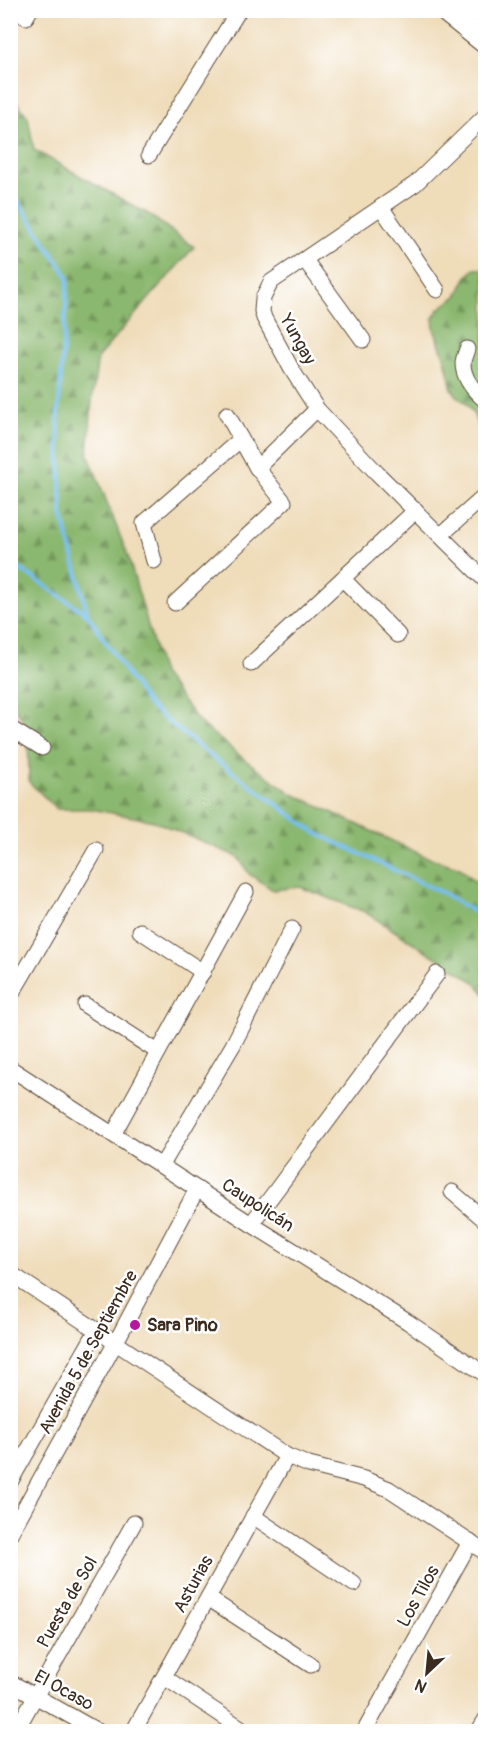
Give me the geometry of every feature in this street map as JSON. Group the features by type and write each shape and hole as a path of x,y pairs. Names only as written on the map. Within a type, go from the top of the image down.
{"main road":[{"path":"446,10 486,42"}],"street":[{"path":"14,10 26,17 30,10"},
{"path":"149,155 239,10"},
{"name":"Yungay","path":"486,115 415,184 271,282 263,298 262,311 292,370 317,409 377,473 486,581"},
{"path":"381,207 437,290"},
{"path":"305,260 363,340"},
{"path":"467,349 463,363 466,376 477,393 486,401"},
{"path":"257,468 317,409"},
{"path":"176,603 284,502 257,468 227,414"},
{"path":"154,561 144,523 241,439"},
{"path":"441,536 486,495"},
{"path":"251,664 416,510"},
{"path":"343,579 398,635"},
{"path":"10,728 42,748"},
{"path":"10,998 96,850"},
{"path":"114,1133 246,892"},
{"path":"162,1165 232,1045 292,929"},
{"path":"140,931 202,972"},
{"path":"251,1224 437,974"},
{"path":"85,1005 158,1052"},
{"name":"Caupolicán","path":"10,1068 114,1133 251,1224 408,1322 486,1375"},
{"name":"Avenida 5 de Septiembre","path":"10,1534 198,1189"},
{"path":"452,1192 486,1221"},
{"path":"10,1273 287,1456 309,1465 377,1484 416,1506 486,1553"},
{"name":"Avenida 5 de Septiembre","path":"10,1482 97,1330"},
{"name":"Asturias","path":"133,1731 287,1456"},
{"path":"253,1516 354,1584"},
{"name":"Puesta de Sol","path":"15,1731 134,1523"},
{"name":"Los Tilos","path":"364,1731 470,1542"},
{"path":"208,1598 311,1665"},
{"path":"164,1677 247,1731"},
{"name":"El Ocaso","path":"10,1682 99,1731"},
{"path":"478,1731 486,1719"}],"green space":[{"path":"10,93 28,117 34,150 148,214 194,247 98,357 92,400 88,454 128,556 162,674 200,723 291,793 424,856 460,868 485,890 485,994 475,982 365,912 300,887 273,890 249,874 238,857 154,821 91,809 57,809 29,782 28,727 10,701"},
{"path":"474,269 485,269 485,443 473,413 452,389 445,359 434,329 433,318 439,309 457,296 466,278"}],"waterway":[{"path":"10,189 68,277 58,415 62,514 88,615 148,705 211,756 316,833 443,893 486,919"},
{"path":"10,562 87,614"}],"place":[{"name":"Sara Pino","path":"135,1325"}]}
